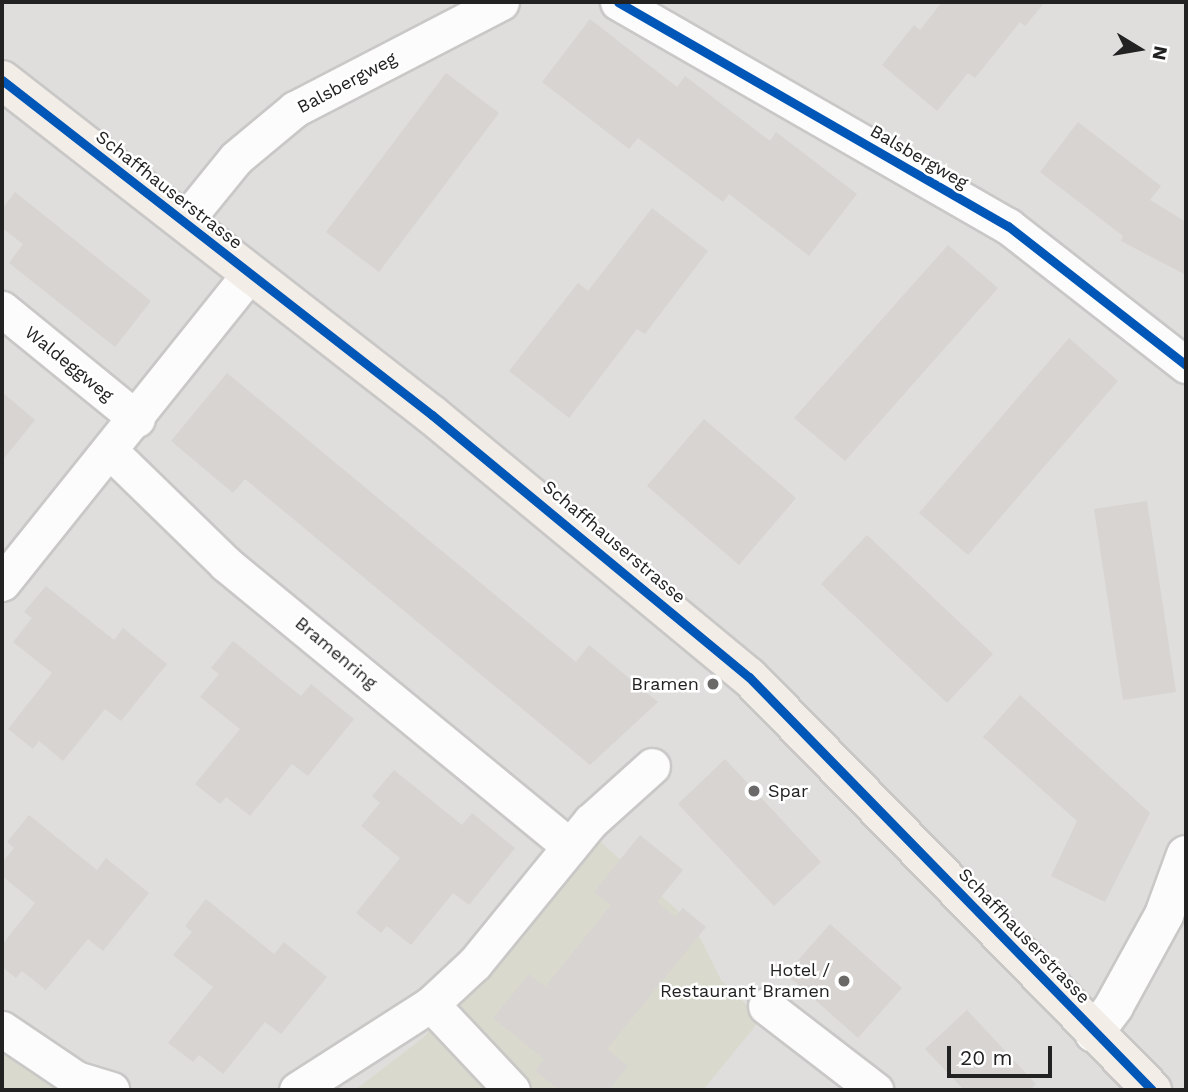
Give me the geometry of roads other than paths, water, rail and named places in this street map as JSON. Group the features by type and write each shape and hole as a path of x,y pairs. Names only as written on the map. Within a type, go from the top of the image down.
{"main road":[{"name":"Schaffhauserstrasse","path":"2,80 539,500 749,677 1152,1090"}],"street":[{"name":"Balsbergweg","path":"184,222 236,158 295,109 501,2"},
{"name":"Balsbergweg","path":"618,2 1008,226 1186,365"},
{"path":"2,583 136,419 250,273"},
{"name":"Waldeggweg","path":"2,309 136,419"},
{"name":"Bramenring","path":"110,450 226,564 570,846"},
{"path":"298,1090 431,1004 475,963 570,846 652,766"},
{"path":"1094,1032 1119,997 1164,915 1186,855"},
{"path":"431,1004 512,1090"},
{"path":"766,1006 875,1090"},
{"path":"2,1029 76,1079 111,1090"}],"place":[{"name":"Bramen","path":"713,684"},
{"name":"Spar","path":"754,791"},
{"name":"Hotel / Restaurant Bramen","path":"844,981"}]}
